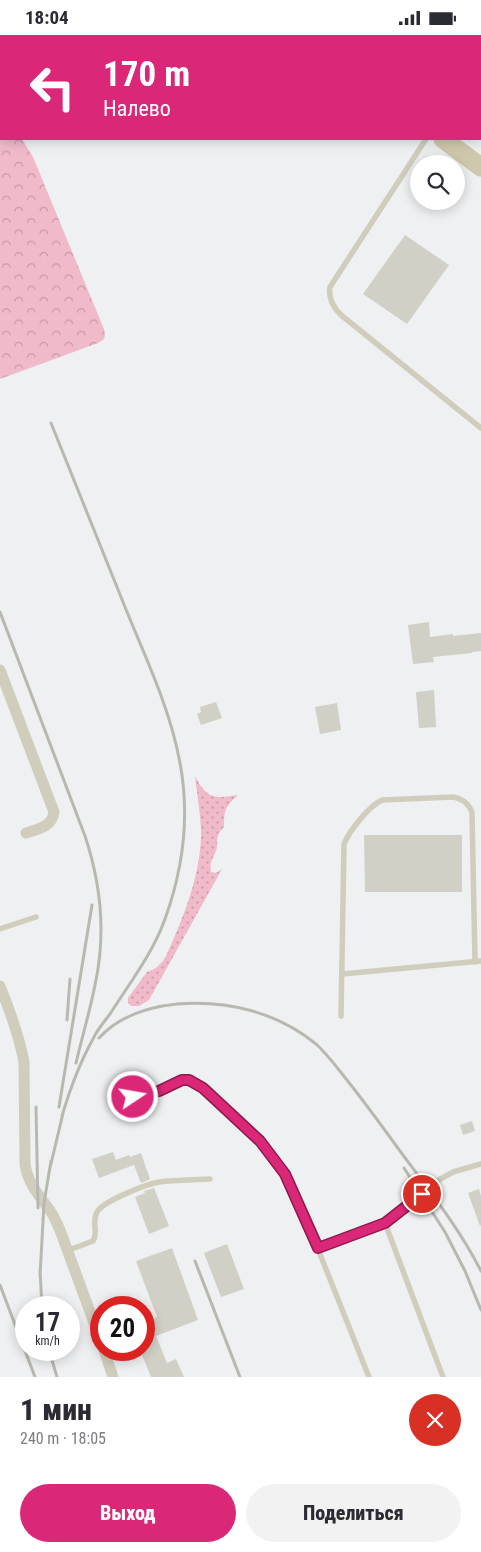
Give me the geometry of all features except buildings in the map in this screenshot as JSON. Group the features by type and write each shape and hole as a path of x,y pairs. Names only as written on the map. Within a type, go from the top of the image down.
{"main road":[{"path":"444,140 481,167"}],"street":[{"path":"0,670 54,813 51,822 47,826 26,833"},
{"path":"0,986 14,1021 24,1062 26,1171 38,1196 52,1213 68,1250 90,1312"},
{"path":"108,1361 114,1377"}],"lane":[{"path":"425,140 330,287 329,293 331,301 341,315 481,428"},
{"path":"341,1015 344,844 349,833 375,803 382,800 459,798 469,806 472,812 478,961 342,974"},
{"path":"0,929 36,917"},
{"path":"133,1097 159,1091 182,1080 189,1080 203,1088 260,1141 285,1174 318,1248 369,1377"},
{"path":"318,1248 385,1223 422,1194 427,1187 444,1176 481,1164"},
{"path":"68,1250 93,1241 96,1233 94,1222 98,1211 111,1200 151,1183 210,1179"},
{"path":"385,1223 443,1377"}],"green space":[{"path":"0,140 23,140 33,157 105,334 104,339 98,343 0,379"},
{"path":"195,776 203,789 212,796 238,795 226,809 224,827 218,834 217,849 211,863 211,872 216,873 222,869 149,1000 139,1006 131,1006 128,1003 128,998 147,972 156,968 167,954 191,893 201,845 201,822"}],"railway":[{"path":"51,423 163,701 176,742 183,783 184,803 183,842 180,862 171,900 160,932 133,980 96,1032 75,1077 62,1116"},
{"path":"0,612 85,836 95,873 100,910 100,947 91,1005 76,1063"},
{"path":"59,1107 92,905"},
{"path":"67,1020 70,979"},
{"path":"99,1038 125,1018 145,1010 166,1005 196,1003 233,1006 251,1011 268,1016 301,1033 323,1051 365,1103 443,1209 481,1271"},
{"path":"36,1107 38,1208"},
{"path":"50,1168 64,1109"},
{"path":"40,1276 44,1203 51,1161"},
{"path":"404,1168 445,1232 465,1271 481,1310"},
{"path":"195,1261 240,1377"},
{"path":"40,1270 41,1296"},
{"path":"0,1285 35,1377"},
{"path":"52,1361 57,1377"}],"route":[{"path":"133,1097 159,1091 182,1080 197,1083 260,1141 276,1161 285,1174 318,1248 385,1223 422,1194"}]}
